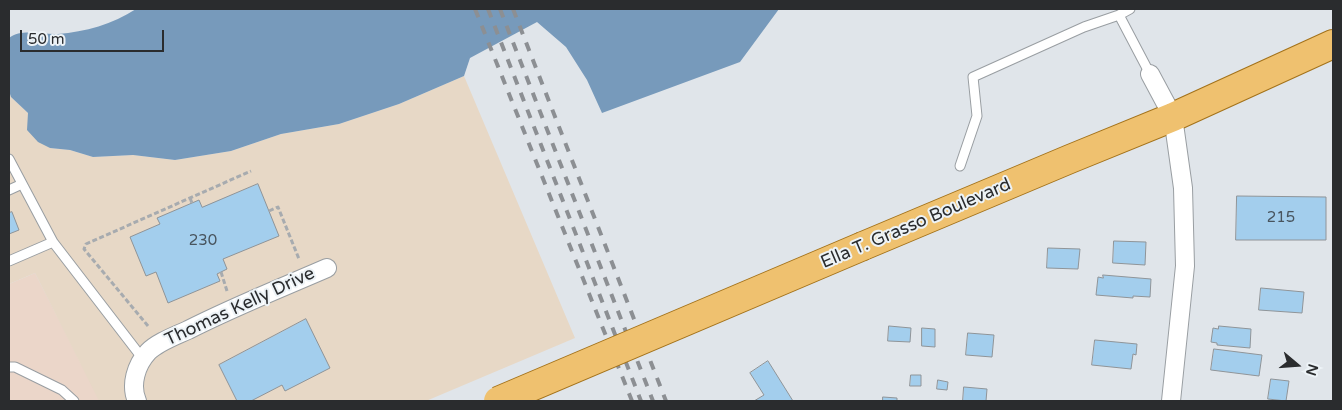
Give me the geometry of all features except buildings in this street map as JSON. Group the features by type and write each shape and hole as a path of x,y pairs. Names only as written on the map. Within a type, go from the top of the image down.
{"main road":[{"name":"Ella T. Grasso Boulevard","path":"498,401 1173,117 1333,44"}],"street":[{"path":"1150,74 1173,117 1183,188 1185,266 1171,401"},
{"name":"Thomas Kelly Drive","path":"137,401 134,384 136,370 149,351 159,344 200,323 327,268"}],"lane":[{"path":"960,166 977,116 973,77 1130,9"},
{"path":"1119,15 1150,74"},
{"path":"9,159 53,242 143,359"},
{"path":"9,190 22,184"},
{"path":"9,261 53,242"},
{"path":"9,367 62,390 74,401"}],"path":[{"path":"148,326 84,249 86,244 251,171"},
{"path":"190,198 192,203"},
{"path":"269,211 278,207 299,259"},
{"path":"221,272 227,291"}],"shaded area":[{"path":"464,76 575,338 426,401 99,401 35,273 9,284 9,91 11,97 28,113 50,148 70,150 93,157 133,155 175,160 231,151 281,134 339,124 399,104"},
{"path":"35,273 99,401 9,401 9,284"}],"water":[{"path":"136,9 779,9 740,62 602,113 587,80 566,47 537,22 470,58 464,76 399,104 339,124 281,134 231,151 175,160 133,155 93,157 70,150 50,148 38,142 27,130 28,113 11,97 9,91 9,38 20,33 58,34 88,29 118,19"}],"railway":[{"path":"475,9 632,401"},
{"path":"488,9 641,401"},
{"path":"500,9 653,401"},
{"path":"513,9 666,401"}]}
